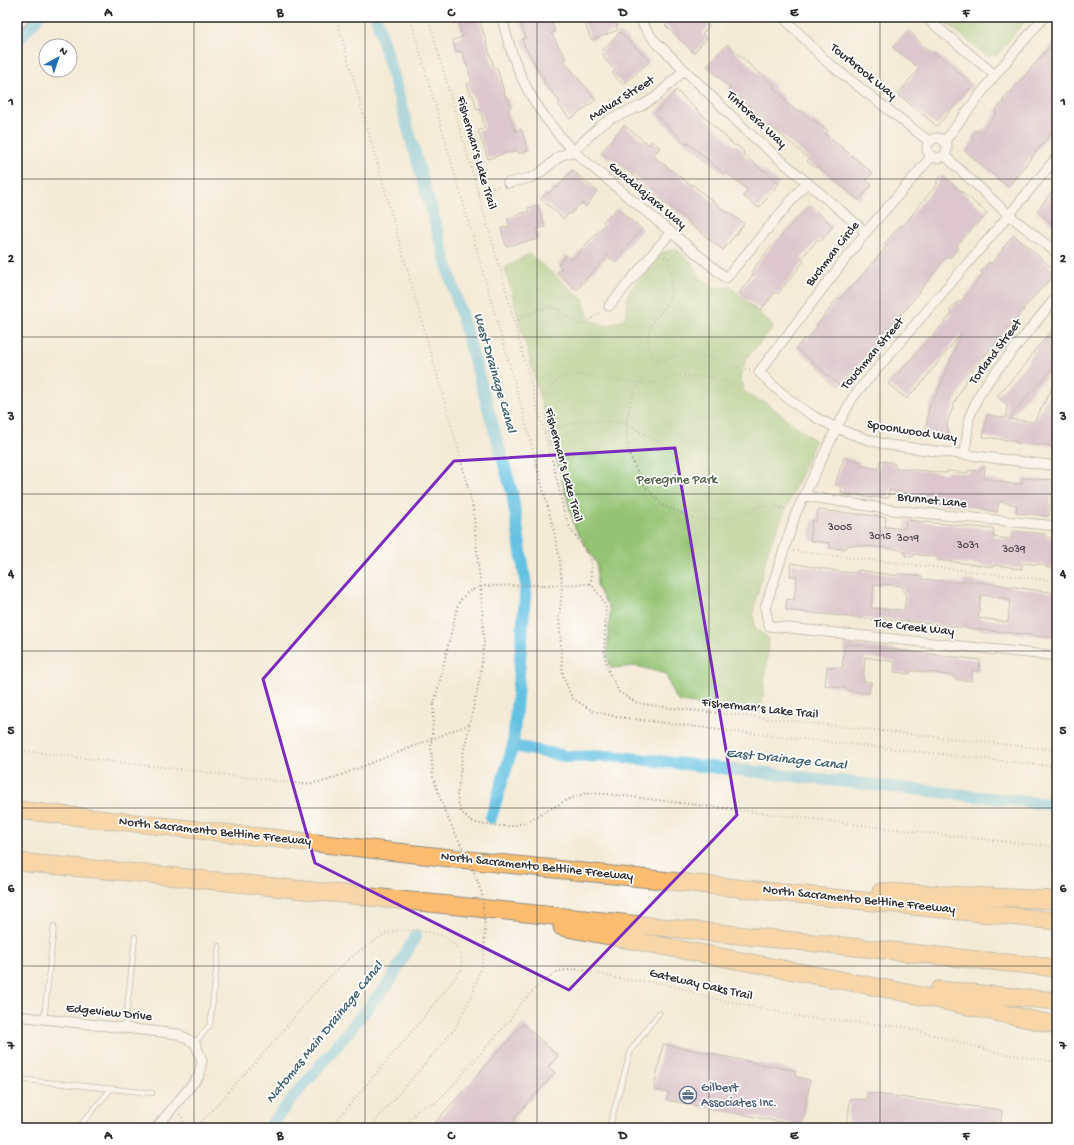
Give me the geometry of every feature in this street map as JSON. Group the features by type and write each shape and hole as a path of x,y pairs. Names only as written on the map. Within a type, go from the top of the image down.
{"highway":[{"name":"North Sacramento Beltline Freeway","path":"17,810 487,862 1057,921"},
{"path":"17,862 1057,968"},
{"path":"681,881 1057,900"},
{"path":"448,905 859,983 1057,1025"},
{"path":"859,983 1057,1001"}],"street":[{"path":"17,27 25,17"},
{"name":"Guadalajara Way","path":"502,17 511,52 525,86 538,108 555,131 574,151 726,278 807,182"},
{"name":"Tintorera Way","path":"639,17 643,25 654,39 751,135 866,232"},
{"name":"Tourbrook Way","path":"784,17 827,62 930,142"},
{"path":"925,17 995,75"},
{"path":"944,142 995,75 1044,17"},
{"name":"Malvar Street","path":"508,183 530,178 540,173 560,156 574,151 600,126 612,118 640,106 656,97 684,70"},
{"path":"936,139 944,142 946,148 944,155 939,158 932,156 928,152 927,149 930,142 936,139"},
{"path":"944,155 1009,215 1057,253"},
{"name":"Buchman Circle","path":"759,372 866,232 932,156"},
{"name":"Touchman Street","path":"769,626 765,608 796,513 806,496 836,428 853,397 1057,157"},
{"path":"609,306 671,232"},
{"name":"Torland Street","path":"965,454 969,418 978,397 989,380 1057,296"},
{"name":"Spoonwood Way","path":"759,372 793,403 812,416 836,428 866,439 888,444 1057,466"},
{"name":"Brunnet Lane","path":"806,496 893,510 1057,526"},
{"name":"Tice Creek Way","path":"769,626 1057,656"},
{"name":"Edgeview Drive","path":"17,1016 178,1034 195,1043"},
{"path":"156,1128 199,1076 202,1060 195,1043"}],"lane":[{"path":"44,1019 54,926"},
{"path":"125,1028 136,937"},
{"path":"195,1043 210,1025 219,946"},
{"path":"609,1128 631,1050 660,1013"},
{"path":"17,1078 152,1093"},
{"path":"78,1128 111,1089"}],"path":[{"path":"336,17 474,508 484,643 480,676 462,759 457,797 461,812 469,820 478,824 512,826 528,822 569,799 586,793 614,795 1057,847"},
{"path":"410,17 523,412 553,527 560,561 562,584 559,617 563,676 572,698 593,711 617,717 1057,767"},
{"name":"Fisherman’s Lake Trail","path":"428,17 506,290 568,523 591,561 591,584 601,597 606,608 603,647 608,670 619,692 637,703 680,709 1057,750"},
{"path":"478,193 508,183"},
{"path":"663,256 669,258 674,256 679,250"},
{"path":"658,362 651,354 648,345 648,335 651,324 663,311 671,295 672,287 669,258"},
{"path":"514,322 545,307 555,307 566,314 575,323 583,325 609,306"},
{"path":"759,372 739,368 710,357 685,353 658,362 639,383 631,399 626,424 628,452 644,485 662,505 701,521 733,519 757,507 773,506 796,513"},
{"path":"549,387 560,379 572,375 583,375 639,383 651,382 675,375 710,377 722,380 736,387 744,385"},
{"path":"544,432 573,423 595,421 626,424 665,444"},
{"path":"790,550 1057,581"},
{"path":"369,1128 455,1028 474,993 484,956 485,928 482,894 471,865 445,812 433,777 431,747 434,704 458,604 465,593 475,588 486,586 591,584"},
{"path":"17,750 304,784 326,781 470,724"},
{"path":"196,1128 272,1044 301,1008 355,953 381,936 394,931 405,930 434,933 451,941 456,945 460,952 462,969 418,1024 330,1128"},
{"name":"Gateway Oaks Trail","path":"405,1128 417,1111 435,1102 445,1094 510,1020 521,1002 538,986 558,971 578,969 620,979 660,983 684,989 706,998 802,1016 904,1027 996,1052 1057,1062"},
{"path":"173,1108 183,1117 183,1124 180,1128"}],"highlighted area":[{"path":"675,448 737,815 569,990 315,863 263,679 454,461"}],"green space":[{"path":"939,17 1028,17 997,55 987,56"},
{"name":"Peregrine Park","path":"675,248 694,265 700,277 715,288 731,287 774,327 747,357 740,377 744,391 754,399 766,403 815,441 768,550 753,612 755,628 769,639 761,713 680,702 674,696 666,674 637,666 611,668 607,654 610,610 597,587 597,564 575,528 505,268 529,254 583,299 589,320 607,326 626,318 628,293 662,253"}],"building":[{"path":"457,17 479,17 494,68 497,68 506,99 508,98 511,108 507,109 515,131 521,129 528,151 519,154 518,150 488,159 478,131 485,128 480,109 477,110 473,95 471,95 467,84 472,82 462,51 456,52 453,40 463,37"},
{"path":"520,17 550,17 555,32 551,33 566,59 563,60 596,100 570,119 558,104 560,102 544,83 545,82 524,45 522,39 526,38 521,27"},
{"path":"594,17 613,17 618,30 591,40 584,21"},
{"path":"672,17 700,17 709,26 702,34 707,38 694,53 665,25"},
{"path":"908,30 934,55 935,53 951,65 973,85 937,126 898,94 919,68 893,47"},
{"path":"620,32 650,61 623,85 612,73 615,70 603,58 605,56 601,52"},
{"path":"1057,38 1057,127 1008,187 965,151 974,140 971,138 977,130 981,133 997,113 995,111 1004,100 1003,99 1008,93 1010,93"},
{"path":"727,44 775,86 773,88 786,99 784,101 797,112 799,110 828,131 825,134 873,173 866,180 872,185 859,200 817,166 816,168 807,161 809,159 770,126 768,128 761,122 763,119 736,95 735,97 728,90 731,88 707,66"},
{"path":"676,90 735,146 737,145 744,152 743,154 779,183 759,208 743,196 748,190 726,172 724,174 688,143 687,145 655,114"},
{"path":"624,125 649,145 652,141 660,148 653,156 691,185 692,184 727,213 728,212 744,224 723,250 638,181 639,180 610,157 609,159 601,153"},
{"path":"572,170 597,191 586,207 581,203 564,219 541,199 547,192 549,194 555,186 557,188"},
{"path":"942,175 987,213 957,246 959,248 950,258 948,256 935,271 906,309 882,334 884,336 875,346 874,345 840,386 796,348 805,338 807,340 832,305 838,298 840,299 849,288 850,289 887,246 884,244 913,214 938,183 936,182"},
{"path":"1057,185 1057,228 1037,211"},
{"path":"538,205 545,227 536,229 539,239 506,246 501,228 510,226 508,218 520,215 529,211 528,208"},
{"path":"809,205 833,226 821,241 818,239 801,259 804,261 778,294 775,292 761,310 739,293 754,274 751,272 765,254"},
{"path":"617,208 642,229 616,262 608,256 577,290 557,273 562,268 558,265 566,255 572,260 605,224 603,222 609,215 611,216"},
{"path":"1014,235 1057,272 1023,309 1024,310 1016,320 1015,319 970,373 953,405 954,406 948,419 948,438 925,434 929,408 934,397 935,398 962,332 917,389 916,388 907,399 888,384 952,314 949,311 958,301 960,303 983,274 981,272 989,262 991,264"},
{"path":"1057,324 1057,360 1048,374 1022,402 1022,404 1009,419 1034,422 1057,379 1057,447 1043,444 1016,443 1016,441 983,437 987,415 1006,418 1007,405 997,396 1027,363 1035,350"},
{"path":"844,457 860,462 859,465 879,469 880,461 892,462 892,464 895,464 895,468 947,473 947,471 968,473 968,470 978,471 985,466 984,478 1016,485 1016,483 1022,484 1022,478 1053,480 1049,516 1016,513 1017,505 999,501 997,512 983,508 908,499 908,493 889,490 888,498 872,498 850,494 850,496 841,493 842,487 835,485"},
{"path":"818,510 886,517 885,527 905,529 906,520 994,529 993,537 1012,539 1013,531 1045,534 1045,537 1057,538 1057,569 1046,567 1046,565 1022,563 1022,569 937,560 938,557 914,554 913,557 905,556 905,552 902,550 878,547 847,545 846,549 830,548 830,543 811,541 810,539 812,520 816,521"},
{"path":"791,563 842,572 857,573 858,570 897,576 897,574 903,574 922,576 922,579 963,583 963,580 1057,593 1057,638 878,618 878,620 786,610 787,599 794,600 797,576 790,576","holes":["882,584 903,586 903,592 906,594 904,610 871,608 874,585 881,586","981,595 1010,599 1008,622 978,618"]},
{"path":"845,644 980,660 979,671 972,670 971,681 954,679 954,676 936,673 910,671 909,674 894,672 895,662 865,657 863,681 871,682 869,693 845,690 846,688 825,685 827,667 842,668"},
{"path":"523,1024 558,1056 548,1067 555,1073 514,1118 516,1120 508,1128 430,1128"},
{"path":"663,1044 796,1071 795,1077 810,1080 802,1126 667,1100 669,1093 654,1089"},
{"path":"867,1093 1002,1110 1000,1128 847,1128 850,1099 866,1100"}],"waterway":[{"path":"17,42 38,17"},
{"name":"West Drainage Canal","path":"376,17 512,492 526,585 513,746 491,818"},
{"name":"East Drainage Canal","path":"513,746 570,757 611,756 1057,805"},
{"name":"Natomas Main Drainage Canal","path":"268,1128 391,980 416,935"}],"place":[{"name":"Gilbert Associates Inc.","path":"688,1095"}]}
